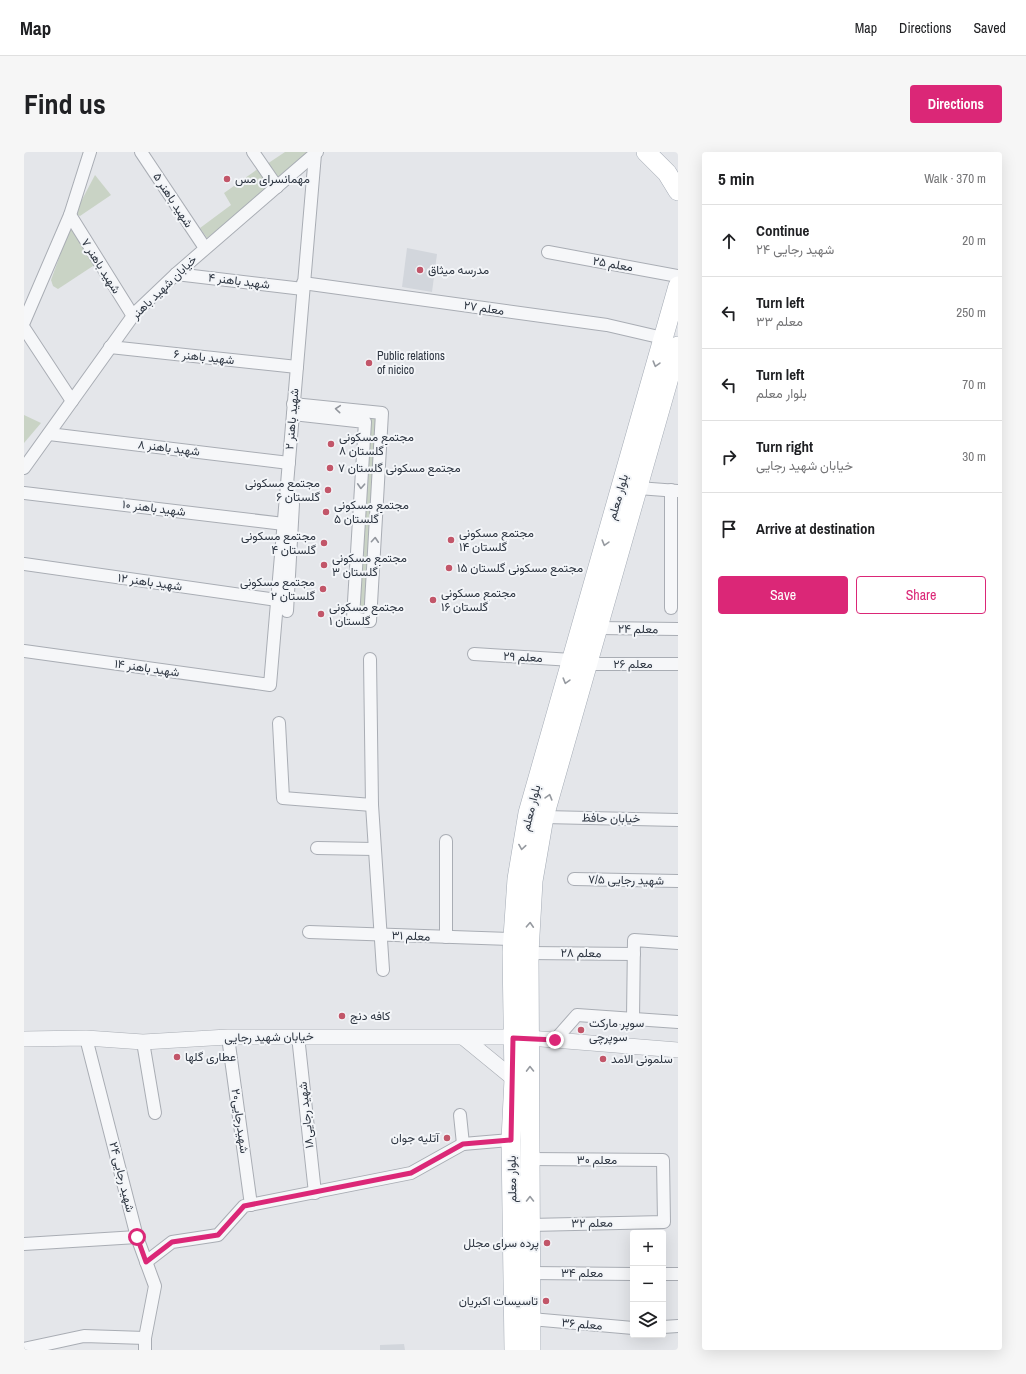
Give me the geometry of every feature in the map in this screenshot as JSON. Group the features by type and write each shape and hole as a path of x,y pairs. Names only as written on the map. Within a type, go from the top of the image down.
{"main road":[{"path":"646,152 667,173 678,191"},
{"path":"650,152 678,163"},
{"name":"بلوار معلم","path":"531,1350 530,1159 513,939 517,879 528,813 580,662 598,628 604,577 638,488 671,342 678,286"},
{"name":"بلوار معلم","path":"514,1350 511,1140 514,1079 521,1038 529,953 533,881 544,817 580,662 671,342"}],"street":[{"path":"24,322 70,215 90,152"},
{"name":"شهید باهنر ۵","path":"142,152 205,248"},
{"path":"253,152 277,187"},
{"name":"خیابان شهید باهنر","path":"24,468 133,316 205,248 316,153"},
{"name":"شهید باهنر ۲","path":"270,685 289,463 295,411 303,286 316,153"},
{"name":"شهید باهنر ۷","path":"70,215 133,316"},
{"name":"معلم ۲۵","path":"548,252 678,276"},
{"name":"شهید باهنر ۴","path":"176,274 303,286"},
{"name":"معلم ۲۷","path":"303,286 607,326 671,342"},
{"path":"24,328 72,401"},
{"name":"شهید باهنر ۶","path":"110,347 297,367"},
{"path":"287,611 295,411 365,416 382,413 370,621 353,618 365,416"},
{"name":"شهید باهنر ۸","path":"49,434 289,463"},
{"path":"638,488 674,490 671,608"},
{"name":"شهید باهنر ۱۰","path":"24,493 284,524"},
{"name":"شهید باهنر ۱۲","path":"24,564 277,600"},
{"name":"معلم ۲۴","path":"598,628 678,629"},
{"name":"شهید باهنر ۱۴","path":"24,651 270,685"},
{"name":"معلم ۲۹","path":"474,654 580,662"},
{"path":"370,659 372,805 383,970"},
{"name":"معلم ۲۶","path":"580,662 678,664"},
{"path":"279,723 283,798 372,805"},
{"name":"خیابان حافظ","path":"544,817 678,820"},
{"path":"446,841 446,937"},
{"path":"317,848 374,849"},
{"name":"شهید رجایی ۷/۵","path":"574,879 678,881"},
{"name":"معلم ۳۱","path":"309,932 513,939"},
{"path":"633,1019 634,940 678,943"},
{"name":"معلم ۲۸","path":"529,953 634,954"},
{"path":"555,1040 577,1015 678,1022"},
{"name":"خیابان شهید رجایی","path":"24,1039 86,1038 143,1042 228,1037 298,1036 521,1038 678,1050"},
{"name":"شهید رجایی۱۸","path":"298,1036 315,1193"},
{"name":"شهیدرجایی۲۰","path":"228,1037 252,1205"},
{"name":"شهید رجایی ۲۴","path":"86,1038 137,1237 155,1286 145,1344"},
{"path":"464,1038 514,1079"},
{"path":"143,1042 155,1112"},
{"path":"460,1115 463,1144"},
{"path":"146,1262 172,1242 218,1235 244,1206 411,1173 463,1144 511,1140"},
{"name":"معلم ۳۰","path":"530,1159 663,1160"},
{"name":"معلم ۳۲","path":"530,1225 664,1222 663,1160"},
{"path":"24,1244 137,1237"},
{"name":"معلم ۳۴","path":"531,1273 630,1274"},
{"path":"666,1274 678,1274"},
{"name":"معلم ۳۶","path":"531,1319 630,1328"},
{"path":"666,1327 678,1326"},
{"path":"25,1350 84,1336 145,1344"}],"shaded area":[{"name":"مدرسه میثاق","path":"407,248 437,254 432,292 402,287"},
{"path":"404,1344 405,1350 380,1350 380,1345"}],"green space":[{"path":"285,152 311,152 278,179 267,164"},
{"path":"259,168 270,188 207,238 200,228 231,205 224,193"},
{"path":"95,175 111,195 80,216 76,214 76,211"},
{"path":"71,225 96,264 58,289 53,286 51,280"},
{"path":"366,413 381,414 368,619 354,617"},
{"path":"24,415 41,423 24,443"}],"place":[{"name":"مهمانسرای مس","path":"227,179"},
{"name":"مدرسه میثاق","path":"420,270"},
{"name":"Public relations of nicico","path":"369,363"},
{"name":"مجتمع مسکونی گلستان ۸","path":"331,444"},
{"name":"مجتمع مسکونی گلستان ۷","path":"330,468"},
{"name":"مجتمع مسکونی گلستان ۶","path":"328,490"},
{"name":"مجتمع مسکونی گلستان ۵","path":"326,512"},
{"name":"مجتمع مسکونی گلستان ۱۴","path":"451,540"},
{"name":"مجتمع مسکونی گلستان ۴","path":"324,543"},
{"name":"مجتمع مسکونی گلستان ۳","path":"324,565"},
{"name":"مجتمع مسکونی گلستان ۱۵","path":"449,568"},
{"name":"مجتمع مسکونی گلستان ۲","path":"323,589"},
{"name":"مجتمع مسکونی گلستان ۱۶","path":"433,600"},
{"name":"مجتمع مسکونی گلستان ۱","path":"321,614"},
{"name":"کافه دنج","path":"342,1016"},
{"name":"سوپر مارکت سوپرچی","path":"581,1030"},
{"name":"عطاری گلها","path":"177,1057"},
{"name":"سلمونی الامد","path":"603,1059"},
{"name":"آتلیه جوان","path":"447,1138"},
{"name":"پرده سرای مجلل","path":"547,1243"},
{"name":"تاسیسات اکبریان","path":"546,1301"}],"route":[{"path":"137,1237 146,1262 172,1242 218,1235 244,1206 411,1173 463,1144 511,1140 514,1079 513,1038 555,1040"}]}
